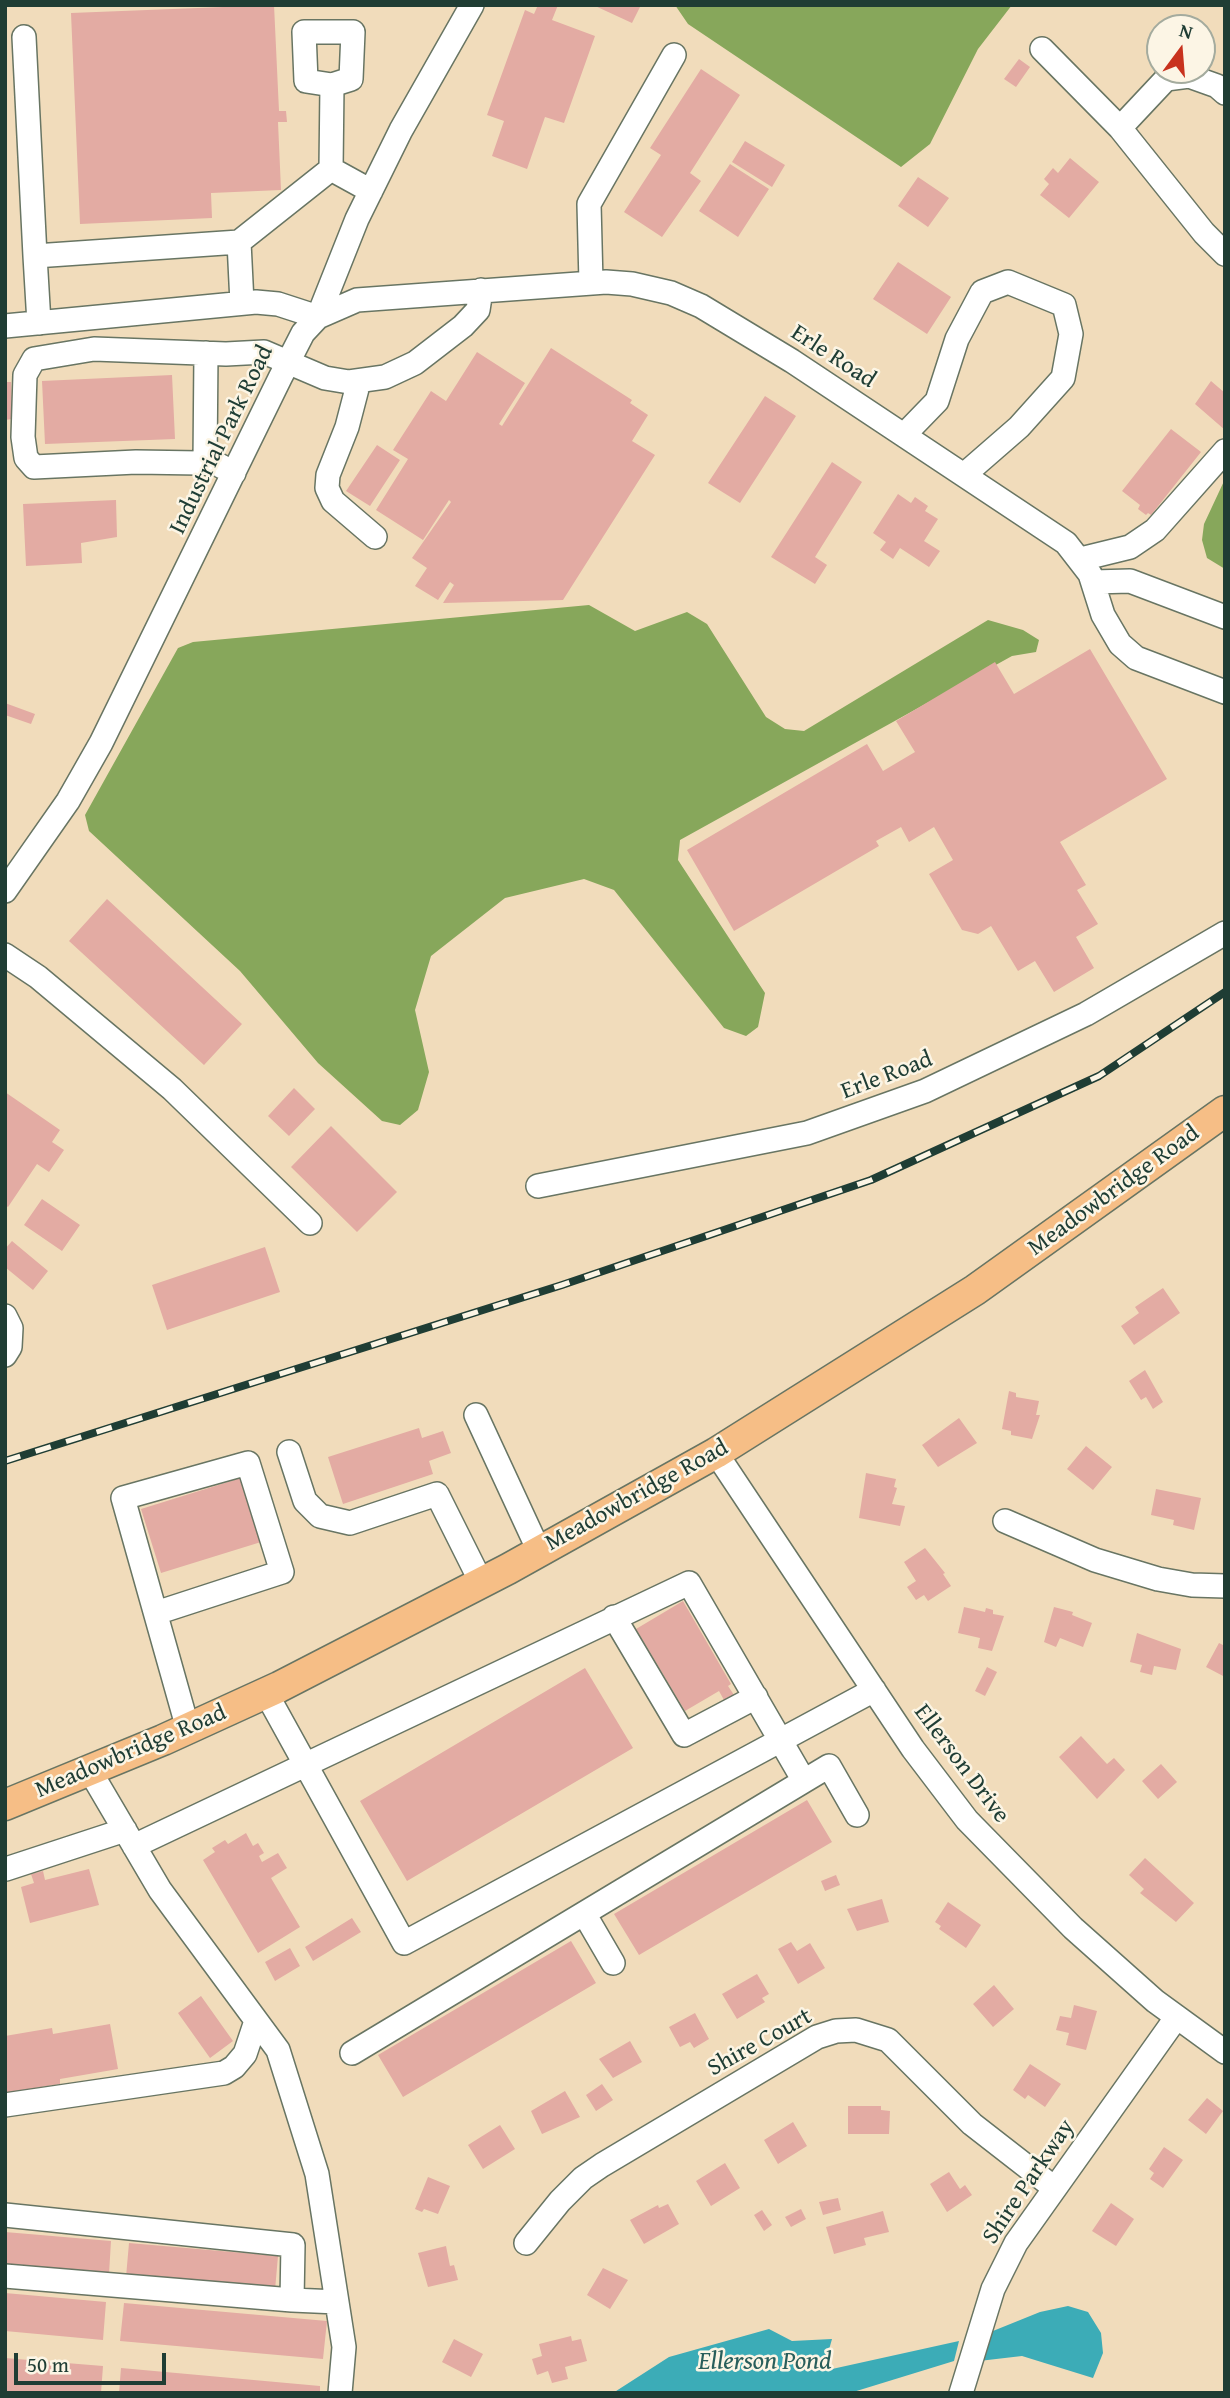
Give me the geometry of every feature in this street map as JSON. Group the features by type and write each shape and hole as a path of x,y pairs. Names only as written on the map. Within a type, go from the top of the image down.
{"main road":[{"name":"Meadowbridge Road","path":"5,1805 188,1729 266,1693 481,1582 716,1453 975,1290 1225,1111"}],"street":[{"name":"Industrial Park Road","path":"5,891 68,802 101,743 288,362 303,333 318,317 371,191 472,5"},
{"path":"24,37 39,323"},
{"path":"1042,49 1120,128 1204,233 1225,254"},
{"path":"592,283 589,204 674,55"},
{"path":"1120,128 1166,79 1189,76 1217,86 1225,93"},
{"path":"331,169 332,85"},
{"path":"331,169 371,191"},
{"path":"35,256 239,242 331,169"},
{"path":"239,242 242,303"},
{"path":"905,434 937,401 957,339 982,292 1007,282 1064,305 1071,334 1063,378 1019,427 965,474"},
{"name":"Erle Road","path":"318,317 357,300 481,290 592,283 632,284 671,293 701,306 905,434 1066,543 1081,559 1093,582 1110,631 1136,658 1225,692"},
{"path":"234,472 217,464 205,463 136,462 33,467 26,458 23,437 24,375 34,359 94,349 264,352 325,378 349,382 385,377 415,363 463,326 478,310 481,290"},
{"path":"5,326 242,303 278,304 318,317"},
{"path":"93,319 94,349"},
{"path":"205,463 206,353"},
{"path":"359,381 347,427 328,475 327,488 333,502 375,537"},
{"path":"1081,559 1130,547 1155,530 1225,451"},
{"path":"1093,582 1130,581 1225,617"},
{"name":"Erle Road","path":"538,1186 807,1133 925,1091 1086,1014 1225,933"},
{"path":"5,955 38,977 172,1089 310,1223"},
{"path":"5,1316 11,1328 10,1347 5,1355"},
{"path":"475,1415 539,1551"},
{"path":"289,1452 305,1501 320,1517 350,1523 437,1494 481,1582"},
{"name":"Ellerson Drive","path":"716,1453 874,1690 967,1820 1073,1928 1176,2018 1225,2052"},
{"path":"156,1613 282,1572 248,1463 123,1498 188,1729"},
{"path":"1005,1521 1075,1552 1145,1575 1192,1585 1225,1586"},
{"path":"5,1869 130,1838 306,1766 689,1583 804,1781"},
{"path":"614,1617 684,1735 756,1697"},
{"path":"266,1693 404,1943 874,1690"},
{"path":"352,2053 829,1766 858,1815"},
{"path":"90,1771 160,1890 278,2050 317,2174 344,2347 341,2393"},
{"path":"585,1915 613,1963"},
{"name":"Shire Parkway","path":"961,2393 993,2289 1016,2243 1053,2187 1176,2018"},
{"path":"5,2105 224,2073 234,2067 245,2054 256,2021"},
{"name":"Shire Court","path":"526,2243 559,2202 583,2178 602,2165 817,2038 836,2031 856,2029 888,2040 972,2124 1053,2187"},
{"path":"5,2215 293,2245 292,2300"},
{"path":"5,2276 337,2302"}],"green space":[{"path":"675,5 1012,5 978,49 930,144 901,167 688,24"},
{"path":"1225,479 1225,569 1207,558 1202,540 1204,524"},
{"path":"589,605 635,631 687,612 707,624 766,717 785,729 804,731 988,620 1023,630 1039,640 1036,652 1012,656 680,840 678,860 765,993 758,1027 746,1036 724,1028 614,890 584,879 505,898 431,956 415,1010 429,1072 418,1110 400,1125 382,1121 318,1063 240,971 89,831 85,815 178,648 193,642"}],"water":[{"path":"1068,2306 1088,2312 1101,2333 1103,2353 1093,2378 1022,2356 979,2361 988,2333 1040,2312"},
{"name":"Ellerson Pond","path":"769,2329 792,2341 832,2339 823,2371 959,2341 954,2361 850,2393 613,2393 669,2357"}],"building":[{"path":"274,5 279,111 286,111 287,122 278,122 281,190 211,193 212,218 80,224 71,13"},
{"path":"538,5 558,5 552,20 595,36 564,123 545,117 527,169 492,156 504,121 487,115 525,10 534,14"},
{"path":"593,5 641,5 632,23"},
{"path":"1019,59 1030,67 1016,87 1004,79"},
{"path":"701,69 740,95 690,173 701,181 662,237 624,212 661,155 650,148"},
{"path":"745,141 785,165 772,187 732,162"},
{"path":"1070,158 1099,182 1069,218 1040,195 1049,184 1044,179 1053,168 1058,173"},
{"path":"730,164 769,189 738,237 699,211"},
{"path":"918,177 949,198 928,227 898,206"},
{"path":"898,262 951,297 927,334 873,299"},
{"path":"551,348 632,400 630,403 648,415 632,441 655,455 563,600 443,603 454,585 450,582 438,600 415,586 427,568 412,558 451,502 449,500 423,540 376,510 408,459 393,450 431,391 446,401 477,352 525,383 499,424 502,426"},
{"path":"172,375 175,439 45,444 42,381"},
{"path":"1211,381 1225,393 1225,430 1195,404"},
{"path":"5,382 11,382 12,419 5,420"},
{"path":"765,396 796,416 740,503 708,483"},
{"path":"1171,429 1201,452 1151,515 1146,515 1138,509 1140,505 1122,491"},
{"path":"377,445 400,460 370,506 346,491"},
{"path":"832,462 862,482 815,557 827,565 815,584 771,557"},
{"path":"898,494 911,503 915,497 928,506 925,511 938,519 924,541 940,551 929,567 900,548 893,559 880,550 886,542 873,533"},
{"path":"116,500 117,537 81,543 82,563 26,566 23,504"},
{"path":"1090,649 1167,779 1060,842 1086,885 1077,890 1098,924 1076,937 1094,968 1054,992 1035,961 1018,971 991,926 978,934 962,930 929,874 953,860 934,827 909,842 901,827 876,841 879,846 734,931 687,850 867,744 883,771 915,752 896,721 995,662 1014,694"},
{"path":"5,703 35,714 31,724 5,715"},
{"path":"107,899 242,1024 204,1065 69,941"},
{"path":"294,1088 315,1109 289,1136 268,1116"},
{"path":"5,1092 60,1130 52,1142 64,1150 49,1172 37,1164 8,1207 5,1205"},
{"path":"331,1126 397,1192 357,1232 291,1167"},
{"path":"42,1199 80,1225 62,1251 24,1225"},
{"path":"12,1241 48,1271 33,1290 5,1267 5,1249"},
{"path":"265,1247 280,1292 167,1330 152,1285"},
{"path":"1163,1288 1180,1313 1134,1345 1121,1326 1139,1313 1135,1307"},
{"path":"1145,1370 1163,1402 1153,1409 1146,1397 1141,1400 1129,1381"},
{"path":"1009,1391 1016,1393 1016,1397 1039,1401 1036,1415 1040,1415 1032,1439 1011,1435 1011,1431 1002,1429"},
{"path":"959,1418 977,1443 938,1467 922,1445"},
{"path":"419,1428 422,1438 443,1431 451,1453 429,1461 433,1474 343,1504 328,1457"},
{"path":"1086,1446 1112,1467 1093,1490 1067,1469"},
{"path":"866,1473 896,1479 894,1487 897,1488 892,1504 905,1506 900,1526 859,1518"},
{"path":"241,1478 261,1542 161,1573 141,1509"},
{"path":"1156,1489 1201,1498 1194,1530 1173,1525 1174,1520 1151,1515"},
{"path":"925,1548 945,1573 943,1574 951,1586 928,1601 924,1595 916,1600 907,1587 916,1581 904,1562"},
{"path":"683,1601 731,1684 728,1686 734,1695 724,1700 719,1691 685,1711 636,1629"},
{"path":"964,1607 985,1612 986,1608 993,1610 993,1614 1004,1616 992,1651 978,1648 980,1638 958,1633"},
{"path":"1054,1607 1073,1612 1072,1615 1092,1623 1083,1647 1060,1638 1056,1647 1044,1642"},
{"path":"1137,1633 1181,1649 1176,1670 1154,1666 1152,1675 1140,1672 1142,1665 1130,1662"},
{"path":"1219,1643 1225,1646 1225,1677 1206,1667"},
{"path":"987,1667 997,1672 985,1696 975,1691"},
{"path":"585,1668 633,1748 407,1881 360,1801"},
{"path":"1081,1736 1107,1764 1114,1758 1125,1770 1097,1799 1059,1757"},
{"path":"1161,1764 1177,1782 1158,1799 1142,1781"},
{"path":"807,1800 832,1842 639,1955 614,1914"},
{"path":"246,1833 253,1846 258,1843 264,1853 259,1856 262,1862 278,1853 287,1868 271,1878 300,1927 258,1953 203,1860 215,1852 212,1848 225,1840 228,1844"},
{"path":"1145,1858 1194,1903 1176,1922 1140,1893 1144,1889 1129,1875"},
{"path":"89,1869 99,1905 30,1923 21,1887 34,1883 31,1874 43,1871 45,1880"},
{"path":"836,1875 840,1885 825,1891 821,1881"},
{"path":"882,1899 889,1922 857,1931 847,1909"},
{"path":"948,1902 981,1925 966,1948 939,1929 941,1926 935,1922"},
{"path":"352,1918 361,1932 313,1961 305,1947"},
{"path":"571,1941 596,1983 403,2097 378,2055"},
{"path":"791,1942 797,1951 810,1943 825,1968 798,1984 778,1949"},
{"path":"290,1948 300,1966 275,1981 265,1962"},
{"path":"757,1974 769,1994 762,1998 765,2002 737,2019 722,1994"},
{"path":"994,1985 1014,2009 993,2027 973,2004"},
{"path":"201,1996 233,2041 210,2058 178,2013"},
{"path":"1074,2005 1097,2011 1086,2050 1066,2045 1069,2033 1056,2030 1060,2016 1071,2018"},
{"path":"695,2013 709,2039 694,2048 690,2042 680,2047 669,2027"},
{"path":"110,2024 118,2069 60,2079 60,2084 5,2093 5,2036 52,2028 53,2034"},
{"path":"630,2041 642,2062 613,2078 599,2059"},
{"path":"1030,2064 1061,2084 1045,2107 1028,2095 1025,2099 1013,2090"},
{"path":"602,2084 613,2100 596,2111 586,2095"},
{"path":"565,2091 580,2117 542,2134 531,2111"},
{"path":"1207,2098 1223,2111 1206,2134 1188,2120"},
{"path":"848,2106 881,2106 881,2110 890,2111 889,2134 848,2134"},
{"path":"793,2122 807,2146 778,2164 764,2140"},
{"path":"500,2125 515,2149 483,2169 468,2145"},
{"path":"1164,2147 1183,2160 1163,2188 1150,2179 1154,2173 1149,2169"},
{"path":"725,2163 740,2188 711,2206 696,2181"},
{"path":"949,2172 960,2189 965,2185 972,2195 947,2212 930,2184"},
{"path":"428,2177 450,2186 438,2214 415,2209"},
{"path":"838,2198 841,2210 823,2215 819,2202"},
{"path":"1111,2203 1134,2219 1116,2246 1092,2231"},
{"path":"668,2204 679,2224 644,2244 630,2220 658,2205 659,2208"},
{"path":"801,2209 806,2219 791,2227 785,2217"},
{"path":"762,2210 772,2225 764,2231 754,2215"},
{"path":"883,2211 889,2232 864,2238 866,2245 834,2254 826,2227"},
{"path":"5,2232 111,2241 109,2274 5,2265"},
{"path":"129,2243 278,2256 275,2290 126,2277"},
{"path":"446,2246 450,2266 454,2265 458,2280 428,2287 418,2253"},
{"path":"603,2268 628,2280 610,2309 587,2295"},
{"path":"5,2293 106,2302 103,2340 5,2331"},
{"path":"124,2303 327,2321 323,2359 120,2341"},
{"path":"571,2336 572,2341 581,2339 587,2361 565,2367 568,2379 552,2383 548,2371 537,2375 532,2359 542,2356 539,2344"},
{"path":"454,2339 483,2354 471,2377 442,2362"},
{"path":"5,2358 103,2366 101,2393 5,2392"},
{"path":"121,2368 320,2386 320,2393 119,2393"}],"railway":[{"path":"5,1461 562,1285 871,1180 1099,1076 1225,992"}]}
